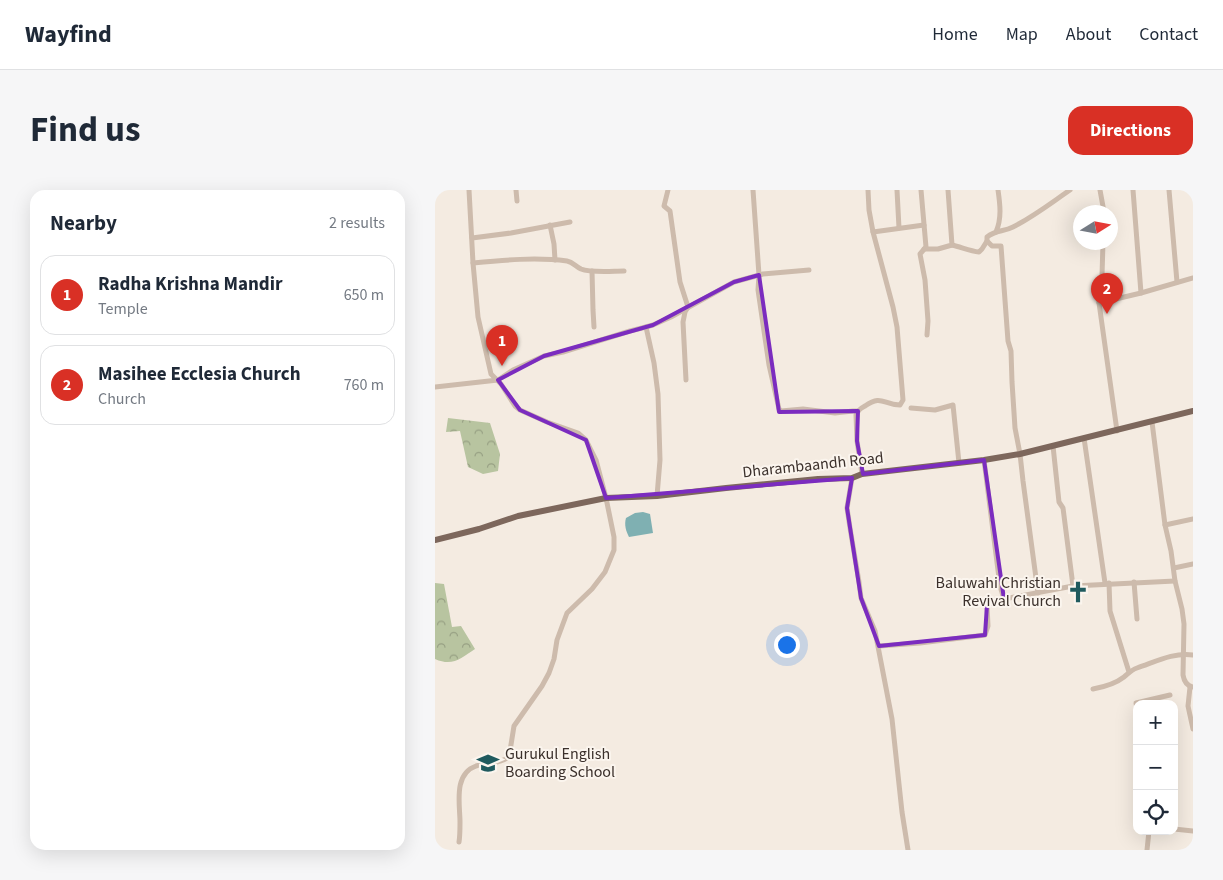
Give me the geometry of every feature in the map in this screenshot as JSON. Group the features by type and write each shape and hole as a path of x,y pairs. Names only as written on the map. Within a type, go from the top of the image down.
{"main road":[{"name":"Dharambaandh Road","path":"435,540 479,529 518,516 606,498 657,496 818,479 852,478 862,474 984,460 1020,454 1193,412"}],"street":[{"path":"459,842 461,823 460,792 463,776 474,767 505,760 509,757 514,726 549,673 554,659 557,640 567,613 592,589 605,572 614,550 614,537 606,498 596,460 586,440 578,433 520,410 515,406 498,380 491,374 478,317 469,190"},
{"path":"516,190 517,201"},
{"path":"669,190 664,206 670,211 680,282 688,307 683,322 686,380"},
{"path":"753,190 759,290 769,365 779,408 781,411 803,409 835,413 858,411 876,400 897,405 900,405 903,400 897,327 873,232 868,190"},
{"path":"897,190 899,228"},
{"path":"921,190 926,246 920,254 925,280 928,321 927,335"},
{"path":"948,190 952,245"},
{"path":"996,232 1000,214 998,190"},
{"path":"924,249 938,249 952,245 979,252 987,241 987,237 996,232 1011,228 1032,217 1070,190"},
{"path":"1101,190 1103,205"},
{"path":"1133,190 1141,293"},
{"path":"1169,190 1177,282"},
{"path":"472,238 570,222"},
{"path":"550,225 555,260"},
{"path":"873,232 924,225"},
{"path":"987,241 992,246 1001,246 1011,351 1011,382 1015,428 1038,593"},
{"path":"1103,250 1099,303 1117,431"},
{"path":"473,263 555,260 573,263 581,269 592,271 624,271"},
{"path":"435,387 498,380 513,370 544,356 646,327 671,317 734,282 759,274 809,270"},
{"path":"592,271 594,327"},
{"path":"1099,303 1193,278"},
{"path":"646,327 654,362 658,394 660,460 657,496"},
{"path":"911,408 935,410 953,405 959,463"},
{"path":"858,411 856,415 857,442 862,474"},
{"path":"1153,422 1165,526 1184,624 1183,675 1184,682 1192,687 1188,706 1193,729"},
{"path":"1084,438 1110,611 1129,672"},
{"path":"1053,446 1059,502 1063,508 1073,586"},
{"path":"984,460 1000,586 1004,599"},
{"path":"852,478 847,508 861,598 875,631 879,646 892,720 908,850"},
{"path":"1165,526 1193,519"},
{"path":"1174,568 1193,564"},
{"path":"879,646 985,635 988,626 987,605 1004,599 1073,586 1175,581"},
{"path":"1134,582 1137,619"},
{"path":"1093,690 1106,687 1137,668 1172,656 1193,655"},
{"path":"1148,700 1170,695"},
{"path":"1178,829 1193,832"},
{"path":"1147,850 1149,835"}],"highlighted area":[{"path":"759,275 779,412 858,411 857,441 863,474 984,460 1004,599 987,605 985,635 879,646 861,598 847,508 852,478 606,498 586,440 520,410 498,380 544,356 653,325 734,282"}],"green space":[{"path":"448,418 490,423 500,454 498,471 483,474 468,467 460,431 446,432"},
{"path":"435,583 444,584 452,627 461,626 475,649 452,662 435,659"}],"water":[{"path":"643,512 650,514 653,533 629,537 625,523 626,518 635,513"}],"place":[{"name":"Masihee Ecclesia Church","path":"1107,314"},
{"name":"Radha Krishna Mandir","path":"502,366"},
{"name":"Baluwahi Christian Revival Church","path":"1078,592"},
{"name":"Gurukul English Boarding School","path":"488,763"}]}
